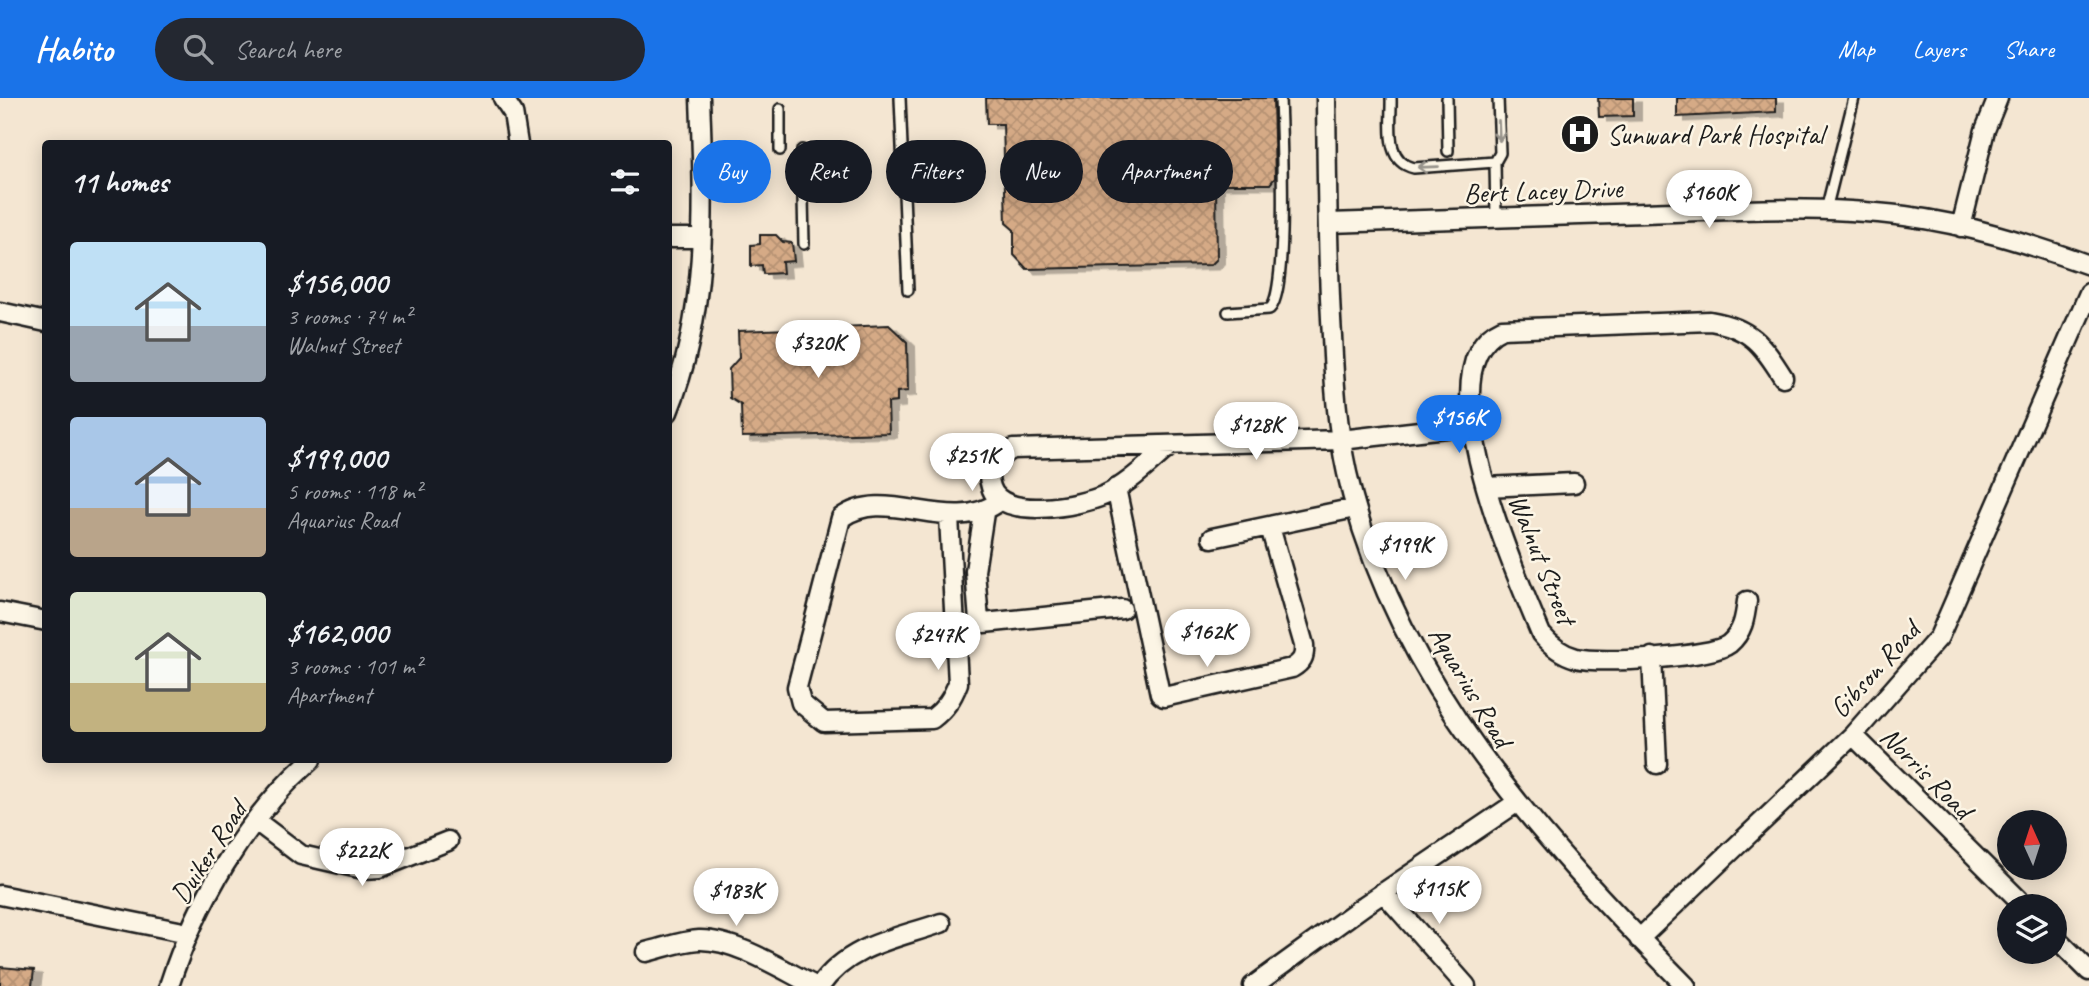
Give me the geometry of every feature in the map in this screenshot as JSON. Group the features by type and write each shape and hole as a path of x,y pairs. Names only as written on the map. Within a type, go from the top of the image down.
{"street":[{"path":"503,98 513,113 517,140"},
{"path":"672,400 694,333 701,281 700,98"},
{"name":"Aquarius Road","path":"1326,98 1334,374 1340,440 1363,534 1420,658 1461,729 1516,803 1686,986"},
{"path":"1961,227 1985,130 1998,98"},
{"name":"Bert Lacey Drive","path":"1328,223 1826,210 1908,217 1961,227 2040,248 2089,265"},
{"path":"672,238 702,238"},
{"name":"Gibson Road","path":"1640,939 1853,735 1930,651 1948,622 2089,293"},
{"path":"0,313 42,320"},
{"name":"Walnut Street","path":"1747,601 1741,630 1722,649 1698,654 1588,660 1568,655 1549,644 1541,634 1508,556 1486,487 1472,425 1471,378 1476,352 1492,333 1515,327 1692,320 1726,324 1753,336 1783,377"},
{"path":"1170,446 1116,488 1092,500 1018,508 999,501 990,487 989,472 993,460 1004,451 1024,448 1340,440 1472,425"},
{"path":"1486,487 1574,483"},
{"path":"1116,488 1160,694 1164,697 1292,668 1301,662 1305,655 1304,645 1270,527"},
{"path":"949,517 958,683 954,695 932,719 824,722 801,703 797,687 841,518 850,512 877,508 919,509 949,517 984,513 999,501"},
{"path":"1212,538 1355,508"},
{"path":"984,513 975,571 979,621 984,623 1122,609"},
{"path":"0,612 42,620"},
{"path":"1652,657 1657,764"},
{"name":"Norris Road","path":"1853,735 2013,894"},
{"name":"Duiker Road","path":"169,986 188,933 226,863 256,821 308,763"},
{"path":"1253,986 1384,892 1516,803"},
{"path":"256,821 301,855 363,869 380,868 448,841"},
{"path":"1384,892 1466,986"},
{"path":"0,895 188,933"},
{"path":"646,952 685,942 717,942 754,955 818,986 832,969 852,953 941,923"},
{"path":"2067,949 2089,971"}],"lane":[{"path":"900,98 908,290"},
{"path":"1228,313 1269,309 1276,302 1283,240 1280,98"},
{"path":"1391,98 1392,151 1403,165 1414,168 1495,162"},
{"path":"1447,98 1448,151"},
{"path":"1496,218 1495,162 1500,153 1498,98"},
{"path":"1826,210 1854,98"},
{"path":"780,109 780,150"},
{"path":"803,203 804,244"}],"building":[{"path":"986,98 1273,98 1275,178 1270,184 1233,184 1233,140 1097,140 1097,203 1216,203 1217,259 1211,265 1027,269 1014,255 1014,230 1006,223 1005,203 1083,203 1083,140 1003,140 1003,124 987,124"},
{"path":"1598,98 1633,98 1633,116 1599,117"},
{"path":"1677,98 1776,98 1776,112 1677,117"},
{"path":"760,235 776,235 783,242 792,243 794,261 782,262 783,273 763,274 762,265 751,266 751,245 760,244"},
{"path":"889,325 907,342 908,391 897,392 897,402 888,403 889,433 742,437 741,405 730,398 729,369 739,358 738,331"},
{"path":"0,967 34,970 32,986 0,986"}],"place":[{"name":"Sunward Park Hospital","path":"1580,134"}]}
